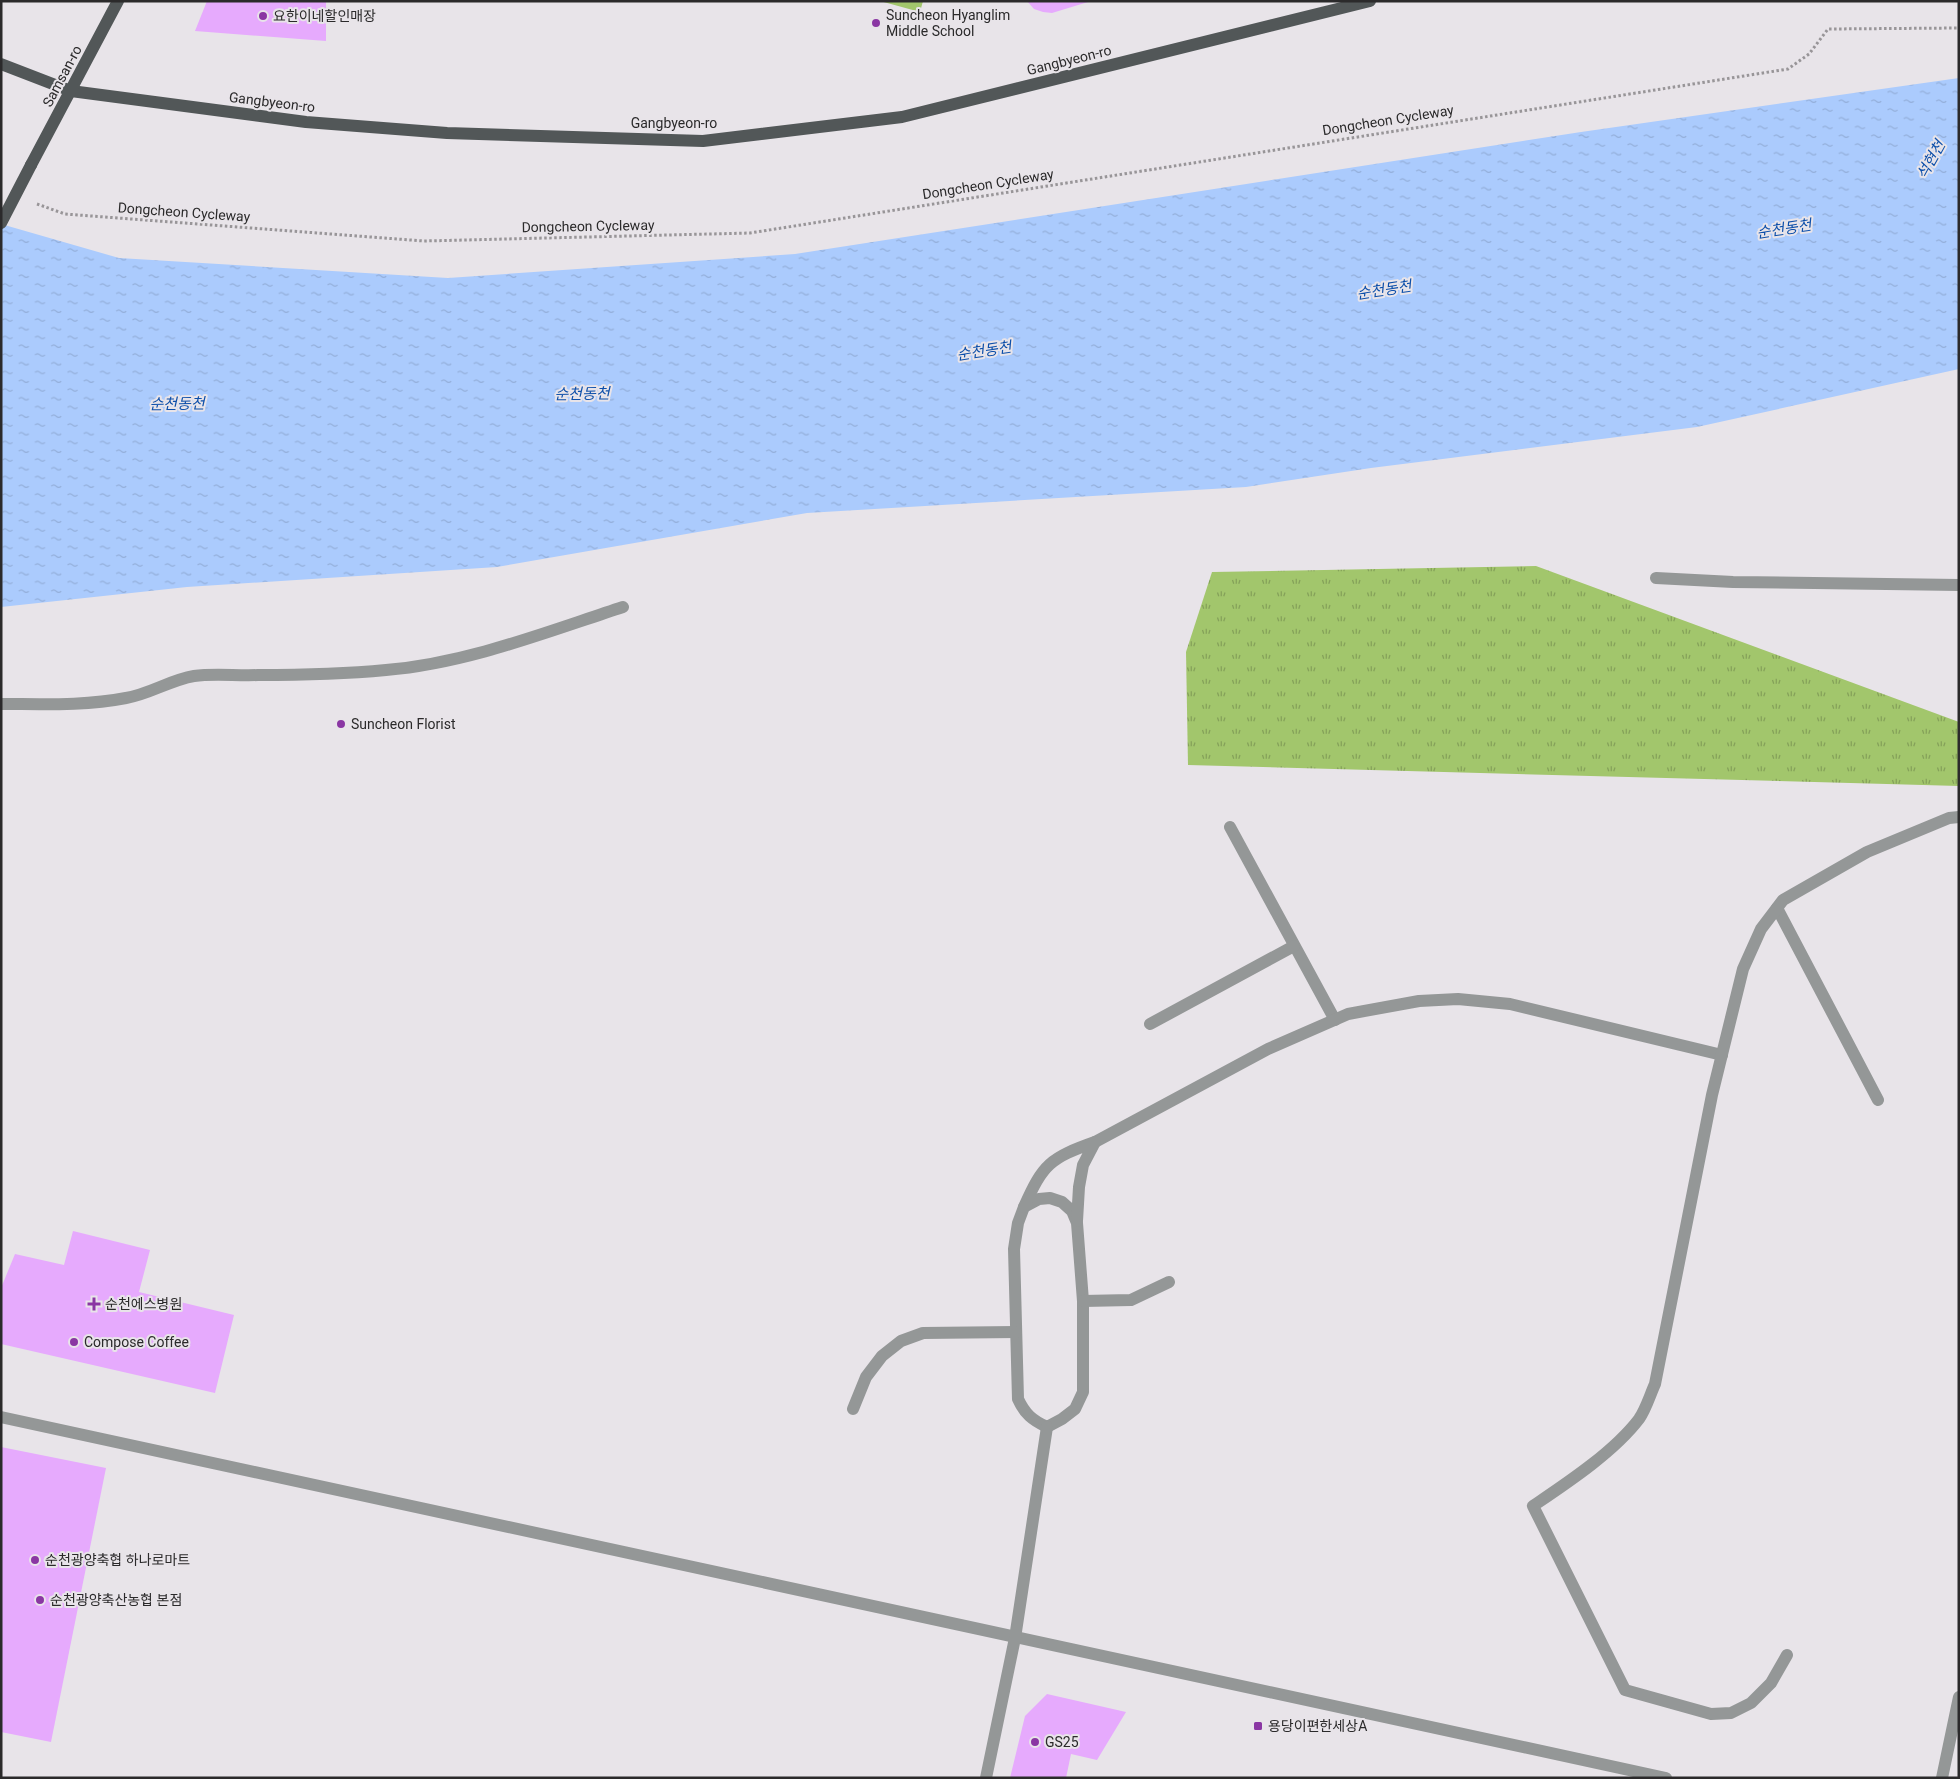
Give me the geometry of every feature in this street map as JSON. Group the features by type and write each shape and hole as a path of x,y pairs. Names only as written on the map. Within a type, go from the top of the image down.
{"main road":[{"name":"Samsan-ro","path":"1,223 118,1"},
{"name":"Gangbyeon-ro","path":"1,64 71,91 325,124 447,133 704,141 902,117 1370,1"}],"street":[{"path":"1656,578 1732,582 1959,585"},
{"path":"1,704 54,704 125,698 147,693 175,680 196,676 298,675 387,670 429,665 470,656 623,607"},
{"path":"1787,1655 1771,1683 1751,1703 1731,1713 1711,1714 1624,1690 1533,1506 1564,1485 1613,1446 1639,1418 1655,1384 1712,1095 1743,969 1761,929 1784,900 1867,852 1949,818 1959,817"},
{"path":"1230,827 1335,1020"},
{"path":"1777,908 1878,1100"},
{"path":"1150,1024 1294,946"},
{"path":"1046,1427 1033,1420 1024,1411 1018,1400 1014,1250 1018,1224 1034,1184 1046,1166 1066,1152 1095,1142 1268,1049 1348,1014 1419,1001 1458,999 1510,1004 1722,1055"},
{"path":"1046,1427 1062,1419 1075,1409 1082,1392 1083,1302 1077,1224 1079,1187 1083,1165 1095,1142"},
{"path":"1024,1207 1039,1199 1050,1198 1062,1202 1072,1211 1077,1224"},
{"path":"1083,1302 1131,1300 1169,1282"},
{"path":"853,1409 866,1377 882,1356 901,1341 923,1332 1016,1332"},
{"path":"1,1417 1666,1778"},
{"path":"986,1778 1015,1638 1046,1427"},
{"path":"1942,1778 1959,1697"}],"path":[{"name":"Dongcheon Cycleway","path":"29,201 65,214 424,241 750,233 1788,69 1809,54 1828,29 1959,28"}],"green space":[{"path":"880,1 923,1 920,12"},
{"path":"1536,566 1959,722 1959,786 1188,765 1186,652 1212,572"}],"water":[{"path":"1959,78 1959,369 1697,427 1371,468 1246,487 807,513 497,567 187,587 1,607 1,224 119,258 448,278 795,254 1581,132"}],"building":[{"name":"요한이네할인매장","path":"207,1 326,1 326,41 195,31"},
{"path":"1027,1 1088,2 1052,13 1034,9"},
{"name":"순천에스병원","path":"73,1231 150,1250 139,1292 234,1315 215,1393 1,1344 1,1288 15,1254 64,1265"},
{"name":"순천광양축산농협 본점","path":"1,1447 106,1468 51,1742 1,1732"},
{"path":"1047,1694 1126,1712 1097,1760 1071,1754 1066,1778 1010,1778 1025,1716"}],"place":[{"name":"요한이네할인매장","path":"263,16"},
{"name":"Suncheon Hyanglim Middle School","path":"876,23"},
{"name":"Suncheon Florist","path":"341,724"},
{"name":"순천에스병원","path":"94,1304"},
{"name":"Compose Coffee","path":"74,1342"},
{"name":"순천광양축협 하나로마트","path":"35,1560"},
{"name":"순천광양축산농협 본점","path":"40,1600"},
{"name":"용당이편한세상A","path":"1258,1726"},
{"name":"GS25","path":"1035,1742"}],"water label":[{"name":"석현천","path":"1931,160"},
{"name":"순천동천","path":"1784,229"},
{"name":"순천동천","path":"1384,290"},
{"name":"순천동천","path":"984,351"},
{"name":"순천동천","path":"582,394"},
{"name":"순천동천","path":"177,404"}]}
